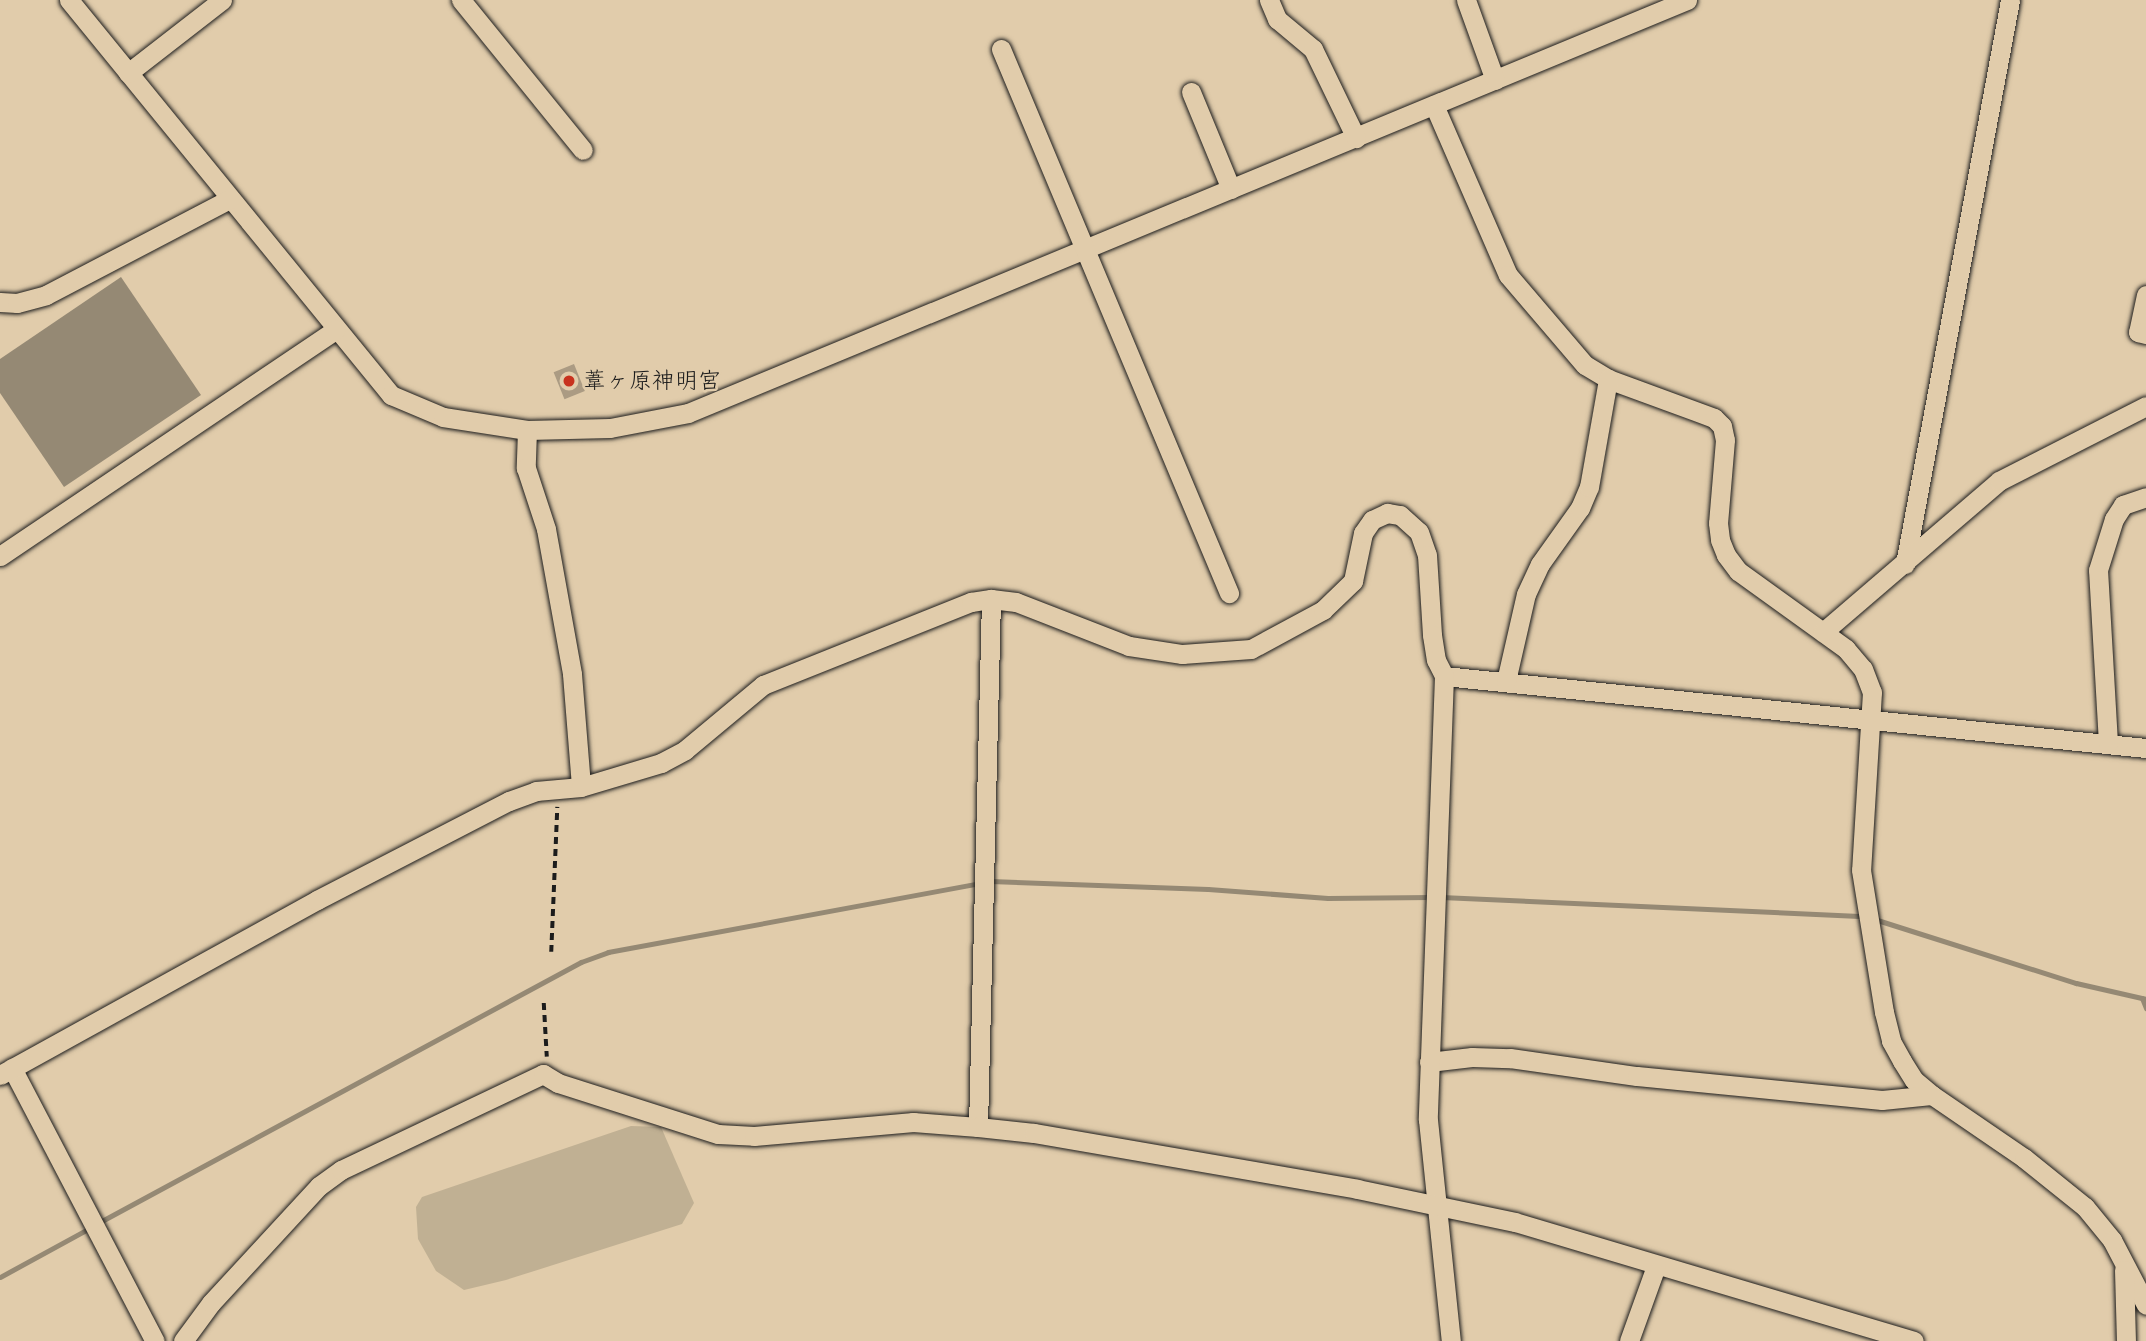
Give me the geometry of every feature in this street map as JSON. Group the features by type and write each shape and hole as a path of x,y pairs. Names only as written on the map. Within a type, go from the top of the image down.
{"street":[{"path":"69,0 391,395 443,417 527,430 610,428 688,413 1687,0"},
{"path":"128,73 222,0"},
{"path":"461,0 583,150"},
{"path":"1269,0 1277,19 1313,49 1356,138"},
{"path":"1466,0 1494,80"},
{"path":"1905,564 2010,0"},
{"path":"1001,49 1228,593"},
{"path":"1191,92 1231,189"},
{"path":"1434,105 1508,275 1585,365 1608,379 1714,418 1722,426 1725,440 1718,523 1720,540 1726,555 1738,571 1846,649 1863,669 1872,692 1861,870 1891,1041 1914,1080 2024,1157 2085,1207 2099,1221 2146,1305"},
{"path":"0,302 17,303 46,295 230,199"},
{"path":"2146,295 2138,332 2146,334"},
{"path":"0,556 336,329"},
{"path":"1506,681 1526,594 1540,564 1580,508 1589,487 1608,379"},
{"path":"1823,632 1999,481 2146,406"},
{"path":"527,430 526,468 547,528 570,661 581,787"},
{"path":"2108,743 2098,570 2114,520 2123,505 2146,497"},
{"path":"155,1341 6,1072 317,900 509,801 536,791 581,787 661,763 685,750 763,685 971,601 991,599 1016,603 1129,646 1182,654 1251,649 1322,610 1353,582 1363,533 1372,520 1387,513 1400,515 1419,532 1427,555 1436,660 1444,676 1428,1120 1451,1341"},
{"path":"978,1127 991,599"},
{"path":"1444,676 2146,748"},
{"path":"1429,1062 1472,1057 1510,1058 1637,1076 1882,1100 1932,1095"},
{"path":"183,1341 211,1303 319,1186 341,1170 543,1074 558,1083 718,1134 754,1136 913,1122 978,1127 1034,1133 1437,1206 1515,1222 1914,1341"},
{"path":"1629,1341 1656,1266"},
{"path":"2124,1266 2126,1341"}],"path":[{"path":"551,952 558,789"},
{"path":"543,1074 547,1063 544,1003"}],"shaded area":[{"path":"121,277 201,395 64,487 0,393 0,359"},
{"path":"631,1126 661,1127 694,1203 682,1224 506,1280 464,1290 436,1271 418,1239 416,1207 422,1197"}],"building":[{"name":"葦ヶ原神明宮","path":"574,364 585,391 564,399 554,372"}],"waterway":[{"path":"98,1223 581,962 608,952 990,881 1208,889 1328,898 1431,897"},
{"path":"1441,897 1865,916"},
{"path":"1874,919 2076,983 2146,999"},
{"path":"2142,998 2146,1008"},
{"path":"0,1277 90,1228"}],"place":[{"name":"葦ヶ原神明宮","path":"569,381"}]}
